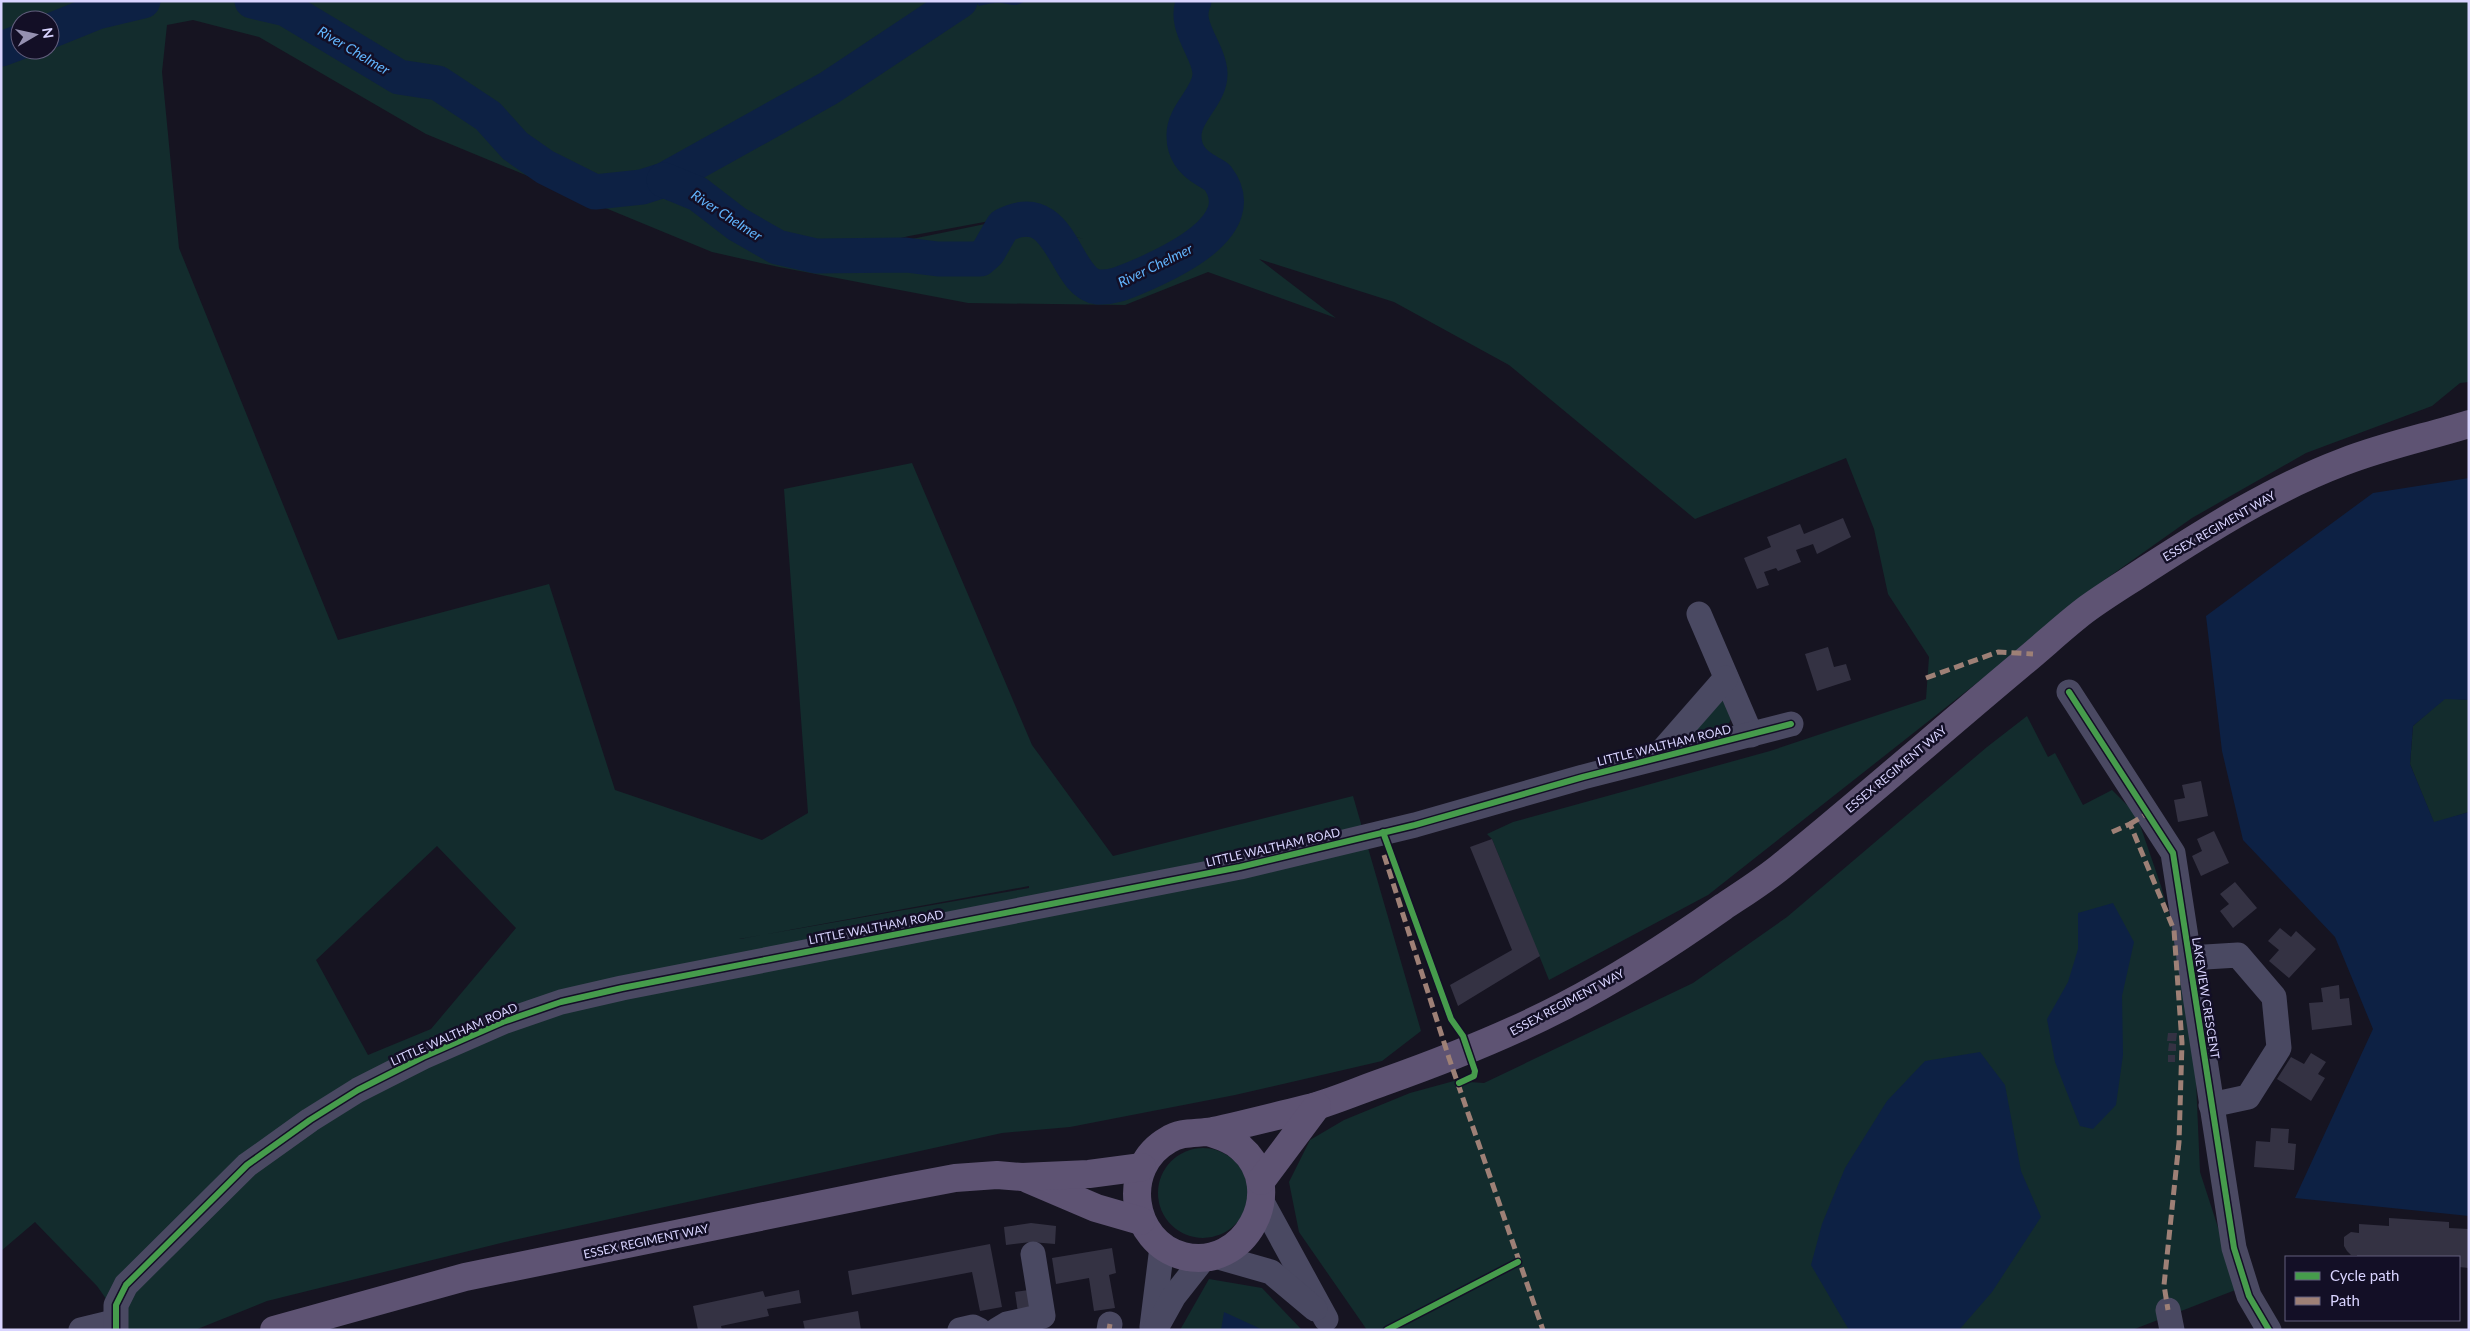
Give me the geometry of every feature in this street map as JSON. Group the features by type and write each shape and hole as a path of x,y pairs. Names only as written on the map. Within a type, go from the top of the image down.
{"main road":[{"name":"ESSEX REGIMENT WAY","path":"1209,1257 1182,1256 1162,1246 1150,1235 1141,1221 1135,1194 1142,1167 1153,1151 1169,1139 1188,1132 1208,1132 1317,1106 1434,1064 1508,1034 1568,1004 1665,948 1781,867 2086,610 2182,546 2254,504 2343,462 2469,424"},
{"path":"1209,1257 1238,1245 1254,1226 1261,1192 1317,1106"},
{"name":"ESSEX REGIMENT WAY","path":"1208,1132 1226,1138 1242,1148 1254,1163 1261,1192"},
{"name":"ESSEX REGIMENT WAY","path":"274,1330 464,1277 955,1178 997,1175 1022,1177 1089,1174 1142,1167"},
{"name":"ESSEX REGIMENT WAY","path":"1022,1177 1096,1208 1141,1221"}],"street":[{"path":"1699,614 1752,735"},
{"path":"1656,758 1726,678"},
{"name":"LAKEVIEW CRESCENT","path":"2069,692 2173,853 2234,1248 2249,1296 2269,1330"},
{"name":"LITTLE WALTHAM ROAD","path":"81,1330 115,1326 116,1305 126,1284 247,1165 310,1120 358,1090 423,1057 503,1022 561,1002 622,988 1240,867 1415,825 1656,758 1791,724"},
{"name":"LAKEVIEW CRESCENT","path":"2189,958 2238,955 2274,997 2279,1048 2248,1097 2211,1105"},
{"path":"1153,1330 1174,1296 1209,1257 1271,1272 1326,1319 1261,1192"},
{"path":"1153,1330 1162,1246"},
{"path":"997,1330 1006,1324 1043,1316 1033,1254"},
{"path":"960,1330 973,1327 979,1330"}],"green space":[{"path":"1,1 2469,1 2469,382 2460,383 2432,406 2306,453 2192,518 2072,603 2006,660 1708,895 1549,980 1492,839 1487,834 1513,822 1770,751 1926,699 1929,657 1888,594 1874,529 1846,458 1695,519 1509,365 1394,302 1259,259 1336,318 1208,272 1125,305 968,303 779,267 712,252 426,134 259,37 193,20 167,25 162,72 179,248 338,640 549,584 615,790 762,840 808,813 784,489 912,463 1032,745 1113,856 1353,796 1421,1031 1382,1061 1235,1095 1070,1127 1002,1133 505,1242 267,1301 195,1330 128,1330 97,1286 35,1222 1,1251","holes":["995,220 1085,239 995,222 814,259 909,236","437,846 516,928 431,1029 368,1055 316,960","1029,886 1029,888 763,935"]},
{"path":"2445,698 2469,700 2469,812 2434,823 2410,764 2413,726"},
{"path":"1725,700 1731,719 1726,729 1682,741 1721,701"},
{"path":"2027,716 2048,757 2055,753 2083,805 2112,790 2132,810 2139,822 2161,886 2179,948 2196,1081 2200,1172 2238,1289 2132,1330 1367,1330 1299,1232 1289,1182 1310,1140 1344,1120 1410,1093 1454,1081 1484,1083 1693,983 1787,917 1987,747"},
{"path":"1194,1148 1212,1148 1228,1155 1241,1168 1248,1184 1248,1202 1241,1218 1228,1231 1212,1238 1194,1238 1178,1231 1165,1218 1158,1202 1158,1184 1165,1168 1178,1155"},
{"path":"1209,1279 1262,1288 1302,1330 1180,1330"}],"water":[{"path":"975,1 1025,1 1016,5 993,3 979,6"},
{"path":"2469,478 2469,700 2445,699 2413,726 2410,764 2434,822 2469,812 2469,1216 2295,1198 2373,1029 2335,937 2243,840 2222,751 2206,616 2373,493"},
{"path":"2113,903 2134,942 2122,996 2123,1055 2116,1105 2093,1129 2080,1126 2055,1062 2047,1019 2068,982 2078,949 2078,913"},
{"path":"1980,1052 2005,1085 2021,1171 2041,1217 1992,1292 1959,1330 1849,1330 1811,1265 1822,1224 1845,1168 1887,1101 1925,1061"},
{"path":"1224,1312 1261,1329 1262,1330 1221,1330"}],"building":[{"path":"1843,518 1851,537 1817,554 1813,544 1796,550 1801,562 1778,571 1776,568 1764,572 1769,585 1757,589 1744,558 1771,547 1767,537 1800,524 1804,534"},
{"path":"1828,647 1834,667 1846,664 1851,680 1817,691 1805,654"},
{"path":"2201,781 2208,816 2178,822 2174,800 2185,798 2182,785"},
{"path":"2214,831 2229,863 2201,876 2192,856 2202,851 2197,839"},
{"path":"1492,839 1540,956 1458,1006 1450,985 1512,950 1470,847"},
{"path":"2235,882 2257,908 2233,928 2220,911 2229,904 2220,894"},
{"path":"2280,928 2291,937 2296,931 2316,949 2289,978 2269,961 2279,950 2268,941"},
{"path":"2339,985 2340,999 2349,998 2352,1025 2312,1030 2309,1003 2323,1002 2321,988"},
{"path":"2168,1033 2177,1033 2176,1041 2167,1041"},
{"path":"2169,1043 2176,1044 2176,1051 2168,1051"},
{"path":"2311,1053 2326,1062 2318,1074 2325,1078 2311,1101 2277,1079 2291,1057 2304,1064"},
{"path":"2168,1055 2175,1055 2175,1062 2168,1062"},
{"path":"2271,1128 2289,1129 2288,1143 2296,1144 2294,1170 2254,1167 2256,1141 2270,1142"},
{"path":"2389,1218 2449,1222 2449,1228 2469,1229 2469,1268 2460,1267 2460,1256 2357,1256 2351,1255 2344,1246 2344,1237 2351,1232 2359,1233 2359,1224 2389,1226"},
{"path":"1031,1223 1056,1226 1055,1244 1031,1242 1006,1245 1004,1227"},
{"path":"990,1244 1002,1307 980,1311 972,1272 852,1295 848,1271"},
{"path":"1112,1248 1116,1273 1109,1275 1115,1308 1094,1311 1089,1278 1056,1284 1052,1258"},
{"path":"799,1290 801,1303 767,1309 769,1316 721,1326 722,1330 698,1330 693,1306 763,1291 765,1297"},
{"path":"1029,1290 1032,1311 1018,1313 1015,1292"},
{"path":"858,1311 861,1330 805,1330 803,1321"}],"waterway":[{"name":"River Chelmer","path":"60,27 97,12 143,1"},
{"name":"River Chelmer","path":"252,1 286,9 399,77 438,83 488,116 515,146 545,167 595,192 642,187 664,180 829,88 960,1"},
{"name":"River Chelmer","path":"664,180 698,194 737,224 777,247 816,256 906,255 938,259 980,259 988,252 1003,226 1023,219 1038,221 1050,230 1086,282 1098,287 1108,287 1121,283 1150,272 1203,241 1216,227 1225,211 1226,195 1217,177 1202,168 1190,157 1184,142 1185,128 1188,120 1206,89 1210,73 1209,64 1191,19 1194,1"},
{"name":"River Chelmer","path":"1,49 10,46"}],"marked path":[{"path":"1926,678 1998,652 2033,654"},
{"path":"2130,824 2148,813"},
{"path":"2112,832 2130,824 2174,930 2182,1043 2179,1142 2164,1285 2168,1310"},
{"path":"1384,855 1449,1058 1543,1330"},
{"path":"1109,1330 1110,1324"}],"cycle path":[{"path":"2069,692 2173,853 2234,1248 2249,1296 2269,1330"},
{"path":"116,1330 116,1305 126,1285 247,1165 310,1120 358,1090 423,1057 503,1022 561,1002 622,988 1240,867 1415,825 1583,777 1791,724"},
{"path":"1383,832 1451,1019 1463,1036 1475,1071 1474,1076 1459,1083"},
{"path":"1387,1330 1518,1262"}]}
